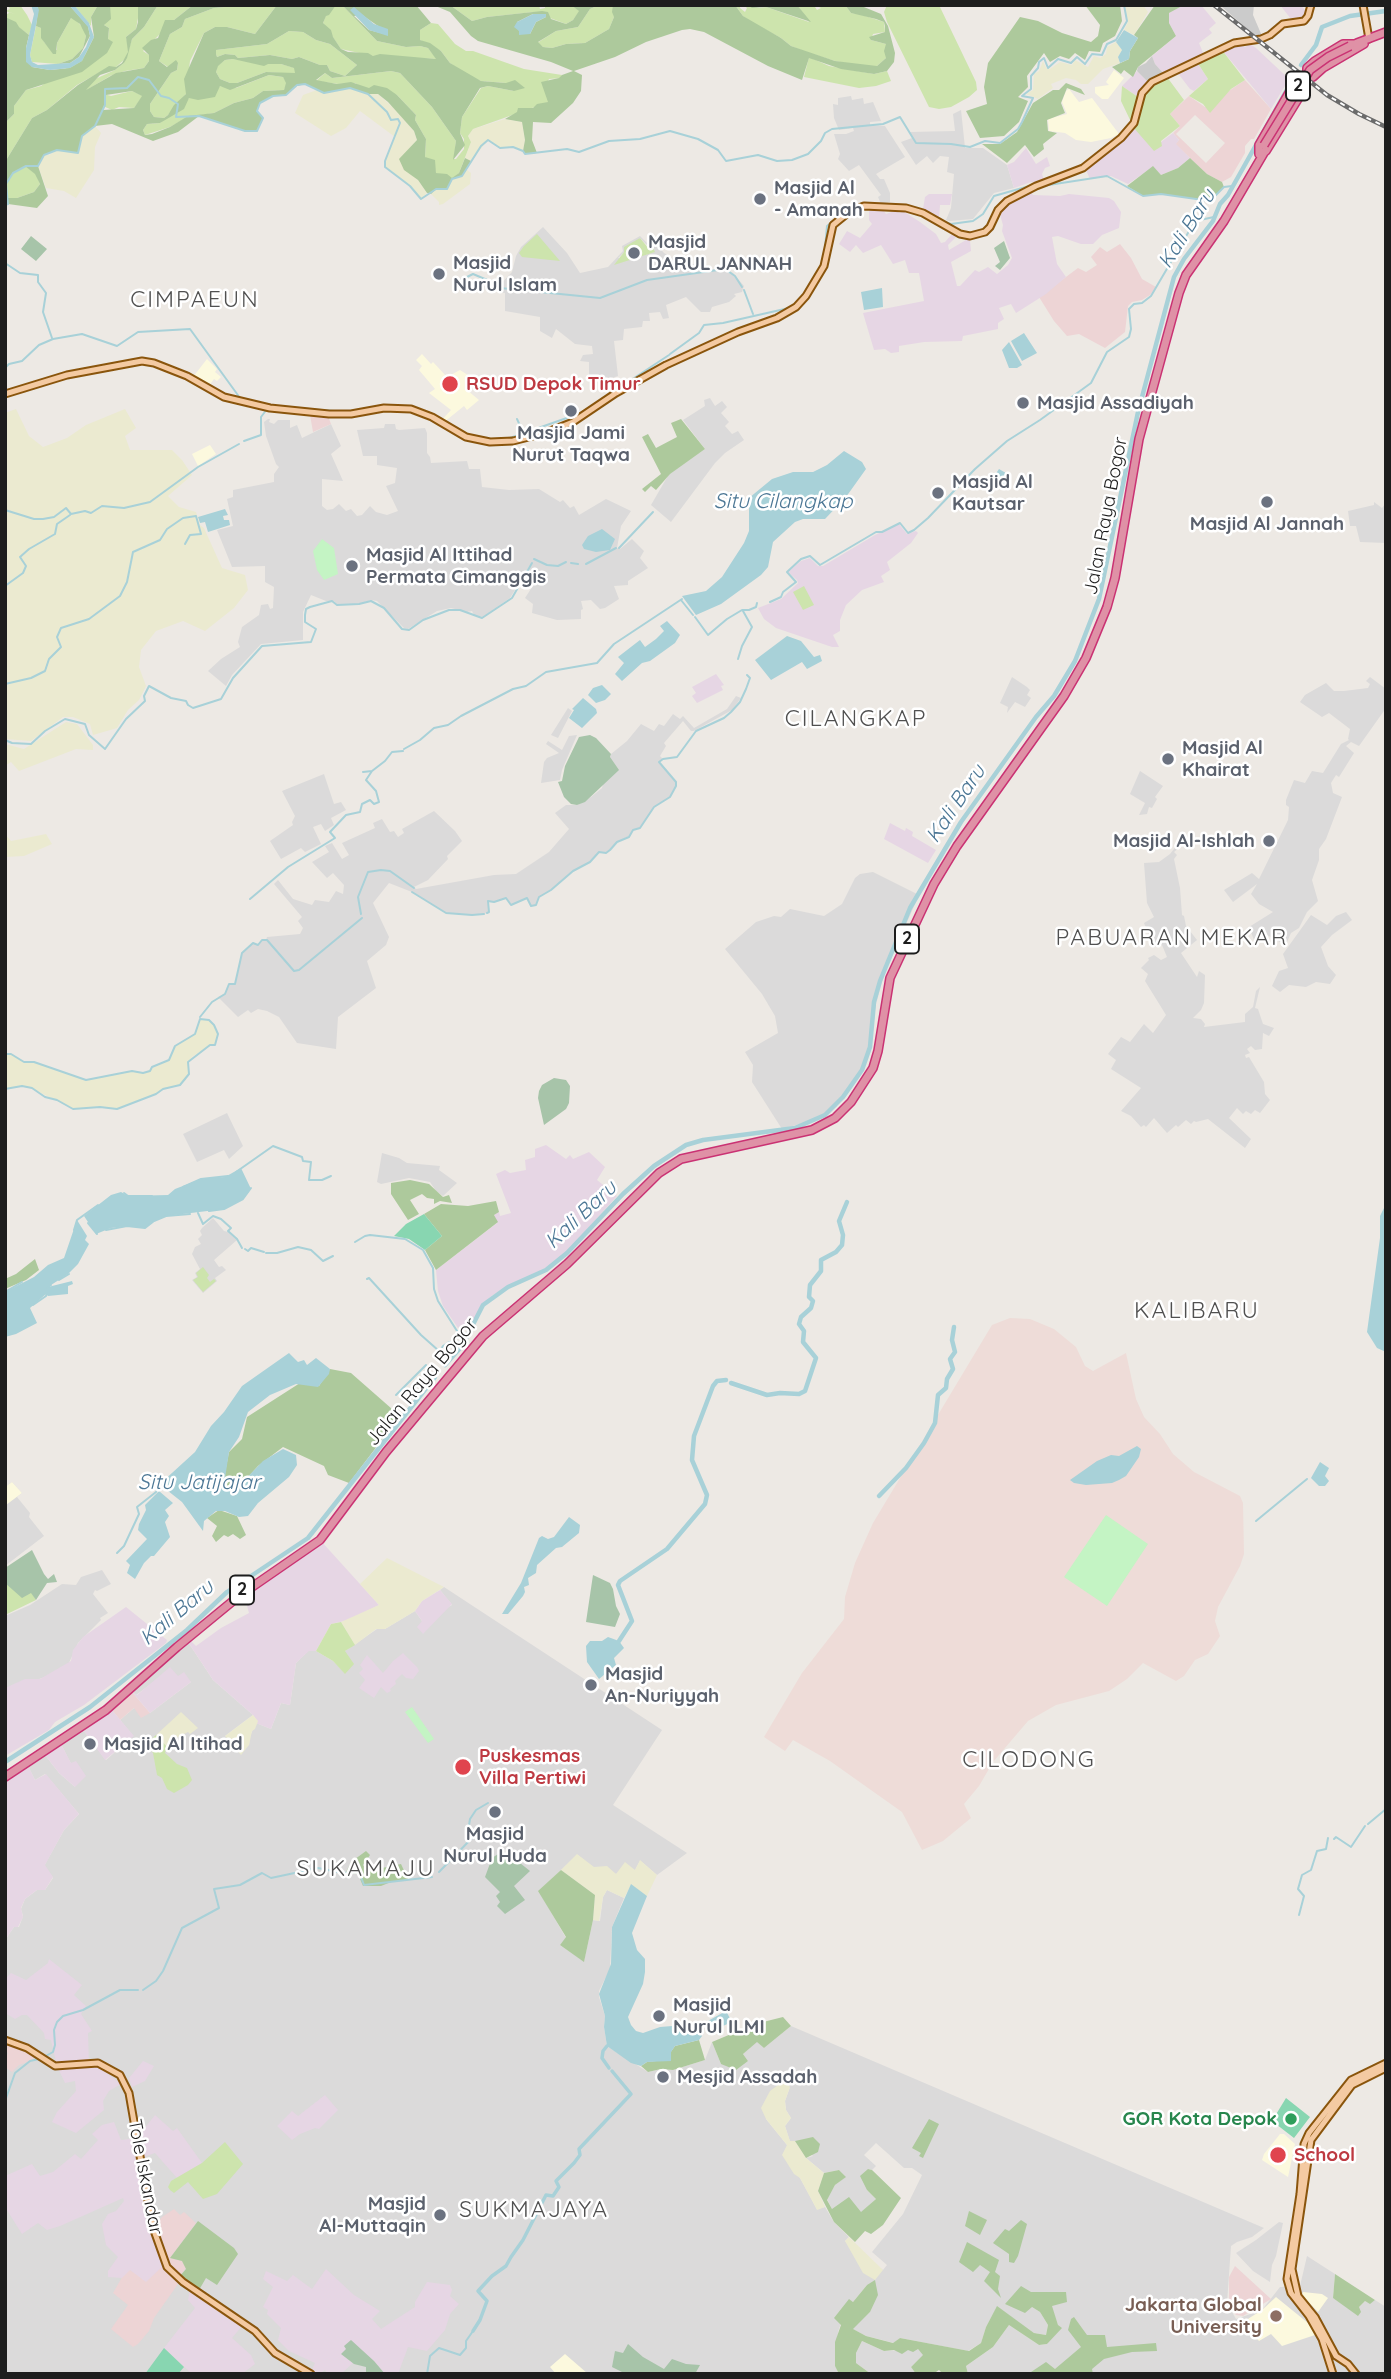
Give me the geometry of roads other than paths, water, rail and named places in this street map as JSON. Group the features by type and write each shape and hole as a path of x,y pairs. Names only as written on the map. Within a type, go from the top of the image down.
{"highway":[{"name":"Jalan Raya Bogor","path":"1369,38 1386,33"},
{"name":"Jalan Raya Bogor","path":"5,1775 111,1707 239,1596 320,1540 386,1451 483,1336 567,1264 659,1173 681,1159 811,1128 833,1116 845,1105 867,1075 876,1050 887,977 932,883 952,848 1080,665 1102,612 1110,585 1139,431 1181,280 1222,218 1310,70 1328,57 1386,33"},
{"path":"1352,47 1343,44 1315,61 1307,68 1307,72 1313,77 1369,38"},
{"path":"1296,81 1301,81 1306,86 1261,154 1259,145 1296,81"}],"main road":[{"path":"5,394 67,375 142,361 187,376 219,395 291,411 329,414 359,413 384,408 411,409 432,417 466,438 490,442 513,441 561,428 653,372 796,307 824,266 833,225 854,209 864,206 910,209 923,213 956,233 970,236 985,232 998,210 1007,201 1091,163 1121,138 1134,123 1142,93 1152,82 1234,43 1261,39 1283,24 1304,21 1311,5"},
{"path":"1362,11 1369,38"},
{"name":"Tole Iskandar","path":"5,2040 57,2066 100,2063 121,2076 129,2093 152,2225 167,2267 256,2331 278,2356 311,2374"},
{"path":"1333,2373 1322,2339 1291,2293 1287,2279 1300,2194 1304,2144 1352,2085 1386,2066"},
{"path":"1318,2125 1309,2145 1292,2269 1298,2296 1315,2316 1343,2361 1354,2372"},
{"path":"1333,2373 1336,2363 1343,2361"}],"water":[{"path":"31,5 37,5 39,10 30,55 32,62 38,65 70,63 79,57 86,47 90,36 88,27 69,5 74,5 89,23 94,37 82,61 70,68 50,70 32,67 26,62 26,48 34,14"},
{"path":"354,7 374,24 388,29 388,36 369,30 350,10"},
{"path":"533,14 546,14 546,17 536,22 530,34 519,35 519,31 514,27 517,22"},
{"path":"1124,30 1138,38 1130,51 1129,59 1120,63 1118,57 1122,50 1116,42"},
{"path":"882,288 883,307 864,310 861,292"},
{"path":"1024,333 1037,353 1022,361 1011,341"},
{"path":"1009,342 1022,365 1017,368 1009,368 1002,350"},
{"name":"Situ Cilangkap","path":"844,451 862,462 866,469 846,497 825,519 803,519 795,522 773,542 768,567 761,575 721,604 696,615 682,596 706,591 722,577 749,531 749,498 772,479 793,472 813,472"},
{"path":"999,469 1011,476 1003,490 988,485"},
{"path":"225,509 228,515 223,516 224,520 229,520 230,525 208,532 205,522 200,523 198,517"},
{"path":"602,529 615,539 610,550 596,552 584,549 582,545 588,536"},
{"path":"667,621 680,635 675,643 650,661 642,663 622,681 615,674 624,663 618,657 640,640 645,647 656,639 664,631 660,626"},
{"path":"787,636 801,641 814,657 820,655 822,661 807,669 802,662 771,680 755,660"},
{"path":"602,685 611,694 596,703 588,695 593,688"},
{"path":"583,698 597,713 582,728 569,718 574,710 572,709"},
{"path":"241,1168 251,1189 243,1199 224,1209 166,1216 145,1228 127,1226 96,1234 84,1216 111,1195 121,1192 128,1196 168,1195 175,1189 201,1179 225,1177"},
{"path":"1386,1204 1386,1352 1377,1348 1367,1332 1380,1238 1380,1216"},
{"path":"77,1220 89,1244 78,1264 48,1287 72,1281 73,1284 68,1286 68,1294 46,1294 30,1308 37,1323 5,1337 5,1292 64,1258"},
{"name":"Situ Jatijajar","path":"289,1353 298,1362 304,1360 307,1365 316,1358 330,1369 329,1374 318,1387 296,1384 270,1395 248,1412 239,1437 229,1452 224,1485 229,1489 236,1489 263,1461 283,1449 296,1455 297,1465 289,1477 258,1503 248,1516 239,1517 225,1511 216,1511 204,1521 203,1531 182,1502 161,1483 195,1452 242,1386"},
{"path":"1137,1446 1141,1449 1139,1457 1126,1476 1119,1480 1086,1485 1070,1480 1097,1461 1111,1455 1119,1456"},
{"path":"1320,1462 1329,1468 1325,1476 1329,1481 1325,1486 1319,1486 1311,1478"},
{"path":"159,1491 173,1503 165,1510 169,1516 165,1522 170,1537 154,1556 144,1563 135,1579 127,1573 130,1565 126,1561 147,1539 138,1530 139,1524 146,1510 145,1505"},
{"path":"569,1517 580,1525 579,1533 537,1565 536,1573 528,1578 529,1585 524,1587 523,1596 508,1614 502,1614 521,1583 539,1538 554,1537"},
{"path":"608,1637 619,1641 624,1648 614,1658 616,1665 599,1679 587,1662 586,1646 590,1641 602,1641"},
{"path":"631,1884 647,1896 632,1933 637,1950 645,1959 645,1972 643,1984 628,2017 631,2025 636,2031 643,2033 660,2027 697,2024 702,2036 699,2040 675,2046 671,2052 671,2061 647,2062 641,2066 631,2063 607,2046 605,2016 599,1994 611,1964 612,1927"},
{"path":"726,2011 732,2022 709,2032 706,2022"}],"waterway":[{"path":"5,205 8,204 6,184 13,173 26,166 38,166 44,155 57,150 78,153 82,136 95,126 105,105 105,89 127,88 138,77 149,80 161,96 178,104 176,117 199,116 245,131 257,131 263,118 257,111 260,103 273,96 286,95 297,85 305,84 324,93 350,88 368,94 387,112 391,120 398,119 400,123 385,167 410,186 421,199 436,189 447,189 452,179 462,176 481,146 488,140 500,148 513,147 525,154 567,149 579,152 609,141 640,139 670,131 698,139 718,150 726,161 758,155 777,161 792,160 808,154 825,133 832,129 883,124 900,117 916,143 970,147 985,141 1000,143 1018,129 1022,122 1033,98 1022,96 1031,89 1031,76 1038,68 1039,62 1044,58 1048,68 1058,59 1071,63 1077,57 1085,64 1092,54 1102,55 1107,44 1116,40 1127,21 1124,5"},
{"name":"Kali Baru","path":"1301,65 1316,45 1322,27 1350,16 1386,11"},
{"name":"Kali Baru","path":"445,1365 462,1346 483,1305 508,1287 546,1270 567,1253 623,1194 654,1166 686,1145 703,1140 795,1128 825,1115 843,1097 862,1070 870,1047 874,1002 880,981 910,908 961,822 1054,696 1075,661 1099,599 1138,412 1174,277 1213,221 1220,204 1228,195 1294,77"},
{"path":"1042,186 1107,176 1143,196 1161,194 1210,201 1224,187 1232,186"},
{"path":"942,221 951,224 973,221 983,214 994,196 1033,185"},
{"path":"825,248 827,226 846,211"},
{"path":"770,602 781,597 783,592 796,582 787,572 801,559 810,556 820,565 876,532 882,532 900,523 908,533 914,530 1007,441 1091,383 1107,352 1129,337 1129,309 1151,296 1195,221 1214,217"},
{"path":"5,263 20,273 38,275 38,282 46,293 43,312 52,338"},
{"path":"500,288 600,298 647,280 725,269 735,276 742,287"},
{"path":"453,284 473,274 497,287"},
{"path":"744,290 753,314"},
{"path":"670,354 699,333 704,325 789,308"},
{"path":"5,368 9,364 22,361 39,345 53,339 82,334 117,346 138,332 190,329 240,398"},
{"path":"507,439 581,413 669,355"},
{"path":"244,441 261,435 261,417 267,409"},
{"path":"308,409 347,412"},
{"path":"424,411 442,419"},
{"path":"517,419 523,432"},
{"path":"446,421 458,430"},
{"path":"5,510 43,519 54,517 66,508 71,514 85,511 91,513 102,506 124,508 150,502 198,467 239,444"},
{"path":"619,548 653,512"},
{"path":"5,586 23,573 26,566 20,557 55,534 57,524 70,515"},
{"path":"5,684 31,678 45,671 49,659 61,647 57,637 61,628 89,619 120,596 127,582 133,552 160,540 167,529 183,518 196,516 201,534 190,535 185,544"},
{"path":"586,564 616,548"},
{"path":"534,559 547,565 558,566 566,562"},
{"path":"5,740 31,744 45,731 65,719 85,724 89,735 105,749 126,719 145,701 144,696 149,686 171,698 186,701 193,708 221,699 233,678 262,646 311,642 316,629 305,622 306,609 310,607 332,601 337,605 371,601 384,608 402,629 409,630 423,620 449,610 460,610 482,618 512,598 532,563"},
{"path":"571,563 578,564"},
{"path":"404,749 434,728 448,725 513,689 526,686 546,672 597,663 614,644 682,599"},
{"path":"681,600 693,615"},
{"path":"695,617 708,635 727,619 742,610 756,607 757,603"},
{"path":"738,659 752,627 743,611"},
{"path":"487,913 488,901 506,898 511,905 527,898 531,906 536,905 539,897 573,871 590,862 599,852 606,853 617,842 629,837 633,830 640,828 654,807 670,797 676,786 676,782 659,762 677,757 696,731 731,712 746,689 750,678 747,675"},
{"path":"363,772 372,771 392,752 403,751"},
{"path":"250,899 288,867 335,838 330,832 346,815 360,812 362,804 370,800 374,804 379,802 376,791 366,780 372,771"},
{"path":"361,914 358,897 368,872 390,871 414,888"},
{"path":"412,892 446,913 484,914"},
{"path":"235,984 242,953 253,943 258,945 262,940 267,940 294,971 299,970 362,918"},
{"path":"200,1017 212,1002 225,994 229,984 234,984"},
{"path":"5,1054 86,1080 132,1071 150,1071 152,1067 169,1060 175,1046 195,1034 200,1019 209,1020 218,1034 215,1045 210,1045 188,1062 189,1074 180,1085 163,1089 117,1109 73,1109 32,1088 22,1086 5,1089"},
{"path":"236,1172 273,1146 302,1157 303,1161 311,1162 309,1180 322,1180 331,1176"},
{"path":"183,1187 201,1179 228,1176"},
{"path":"209,1211 224,1209 243,1199 251,1188"},
{"path":"124,1193 128,1196 152,1196"},
{"path":"731,1383 767,1395 799,1394 805,1391 816,1358 803,1342 804,1331 799,1324 801,1317 811,1308 813,1301 809,1297 810,1285 821,1271 821,1260 836,1252 842,1245 843,1235 839,1221 847,1202"},
{"path":"74,1230 77,1220 98,1205"},
{"path":"198,1213 203,1224 213,1216 221,1219 231,1228 228,1231 242,1248"},
{"path":"106,1230 127,1226 145,1228 166,1216 190,1214"},
{"path":"88,1223 97,1234"},
{"path":"355,1242 370,1235 405,1239 423,1250 433,1268 434,1289 438,1301 465,1340"},
{"path":"266,1253 298,1247 311,1250 323,1261 333,1256"},
{"path":"245,1249 264,1252"},
{"path":"59,1280 69,1274"},
{"path":"367,1279 369,1278 439,1351"},
{"path":"5,1292 22,1282"},
{"path":"33,1305 46,1296 51,1285"},
{"path":"879,1496 906,1468 935,1423 938,1395 946,1388 947,1379 953,1369 950,1359 955,1352 952,1340 954,1327"},
{"path":"437,1355 449,1342 464,1342"},
{"path":"396,1395 426,1365"},
{"name":"Kali Baru","path":"5,1762 90,1707 187,1630 227,1592 308,1538 435,1377"},
{"path":"619,1641 632,1621 618,1585 620,1581 667,1549 705,1504 707,1495 692,1460 694,1436 713,1386 717,1381 726,1380"},
{"path":"1256,1521 1307,1479"},
{"path":"117,1553 124,1546 139,1514 137,1507 156,1492 161,1484"},
{"path":"439,1872 472,1838 470,1819 476,1810 488,1803"},
{"path":"1368,1824 1386,1809"},
{"path":"1334,1839 1336,1837 1351,1847 1365,1826"},
{"path":"1299,1915 1304,1896 1298,1889 1302,1875 1311,1870 1317,1851 1326,1849 1328,1838"},
{"path":"143,1990 156,1981 163,1971 182,1928 219,1908 214,1889 240,1885 262,1873 271,1878 318,1868 343,1873 359,1872 364,1885 432,1877"},
{"path":"44,2057 53,2052 54,2030 63,2016 83,2010 120,1990 138,1990"},
{"path":"607,2046 602,2058 609,2068"},
{"path":"5,2101 15,2073 30,2061 39,2059"},
{"path":"473,2331 487,2301 478,2291 506,2266 546,2195 553,2196 559,2187 556,2181 580,2155 579,2149 631,2094 612,2071"},
{"path":"427,2374 430,2356 439,2348 460,2355 473,2331"}],"railway":[{"path":"1214,5 1327,95 1386,127"}],"place":[{"name":"Masjid Al - Amanah","path":"760,199"},
{"name":"Masjid DARUL JANNAH","path":"634,253"},
{"name":"Masjid Nurul Islam","path":"439,274"},
{"name":"RSUD Depok Timur","path":"450,384"},
{"name":"Masjid Assadiyah","path":"1023,403"},
{"name":"Masjid Jami Nurut Taqwa","path":"571,411"},
{"name":"Masjid Al Kautsar","path":"938,493"},
{"name":"Masjid Al Jannah","path":"1267,502"},
{"name":"Masjid Al Ittihad Permata Cimanggis","path":"352,566"},
{"name":"Masjid Al Khairat","path":"1168,759"},
{"name":"Masjid Al-Ishlah","path":"1269,841"},
{"name":"Masjid An-Nuriyyah","path":"591,1685"},
{"name":"Masjid Al Itihad","path":"90,1744"},
{"name":"Puskesmas Villa Pertiwi","path":"463,1767"},
{"name":"Masjid Nurul Huda","path":"495,1812"},
{"name":"Masjid Nurul ILMI","path":"659,2016"},
{"name":"Mesjid Assadah","path":"663,2077"},
{"name":"GOR Kota Depok","path":"1291,2119"},
{"name":"School","path":"1278,2155"},
{"name":"Masjid Al-Muttaqin","path":"440,2215"},
{"name":"Jakarta Global University","path":"1276,2316"}],"district":[{"name":"CIMPAEUN","path":"195,300"},
{"name":"CILANGKAP","path":"856,719"},
{"name":"PABUARAN MEKAR","path":"1172,938"},
{"name":"KALIBARU","path":"1197,1311"},
{"name":"CILODONG","path":"1029,1760"},
{"name":"SUKAMAJU","path":"366,1869"},
{"name":"SUKMAJAYA","path":"534,2210"}]}
